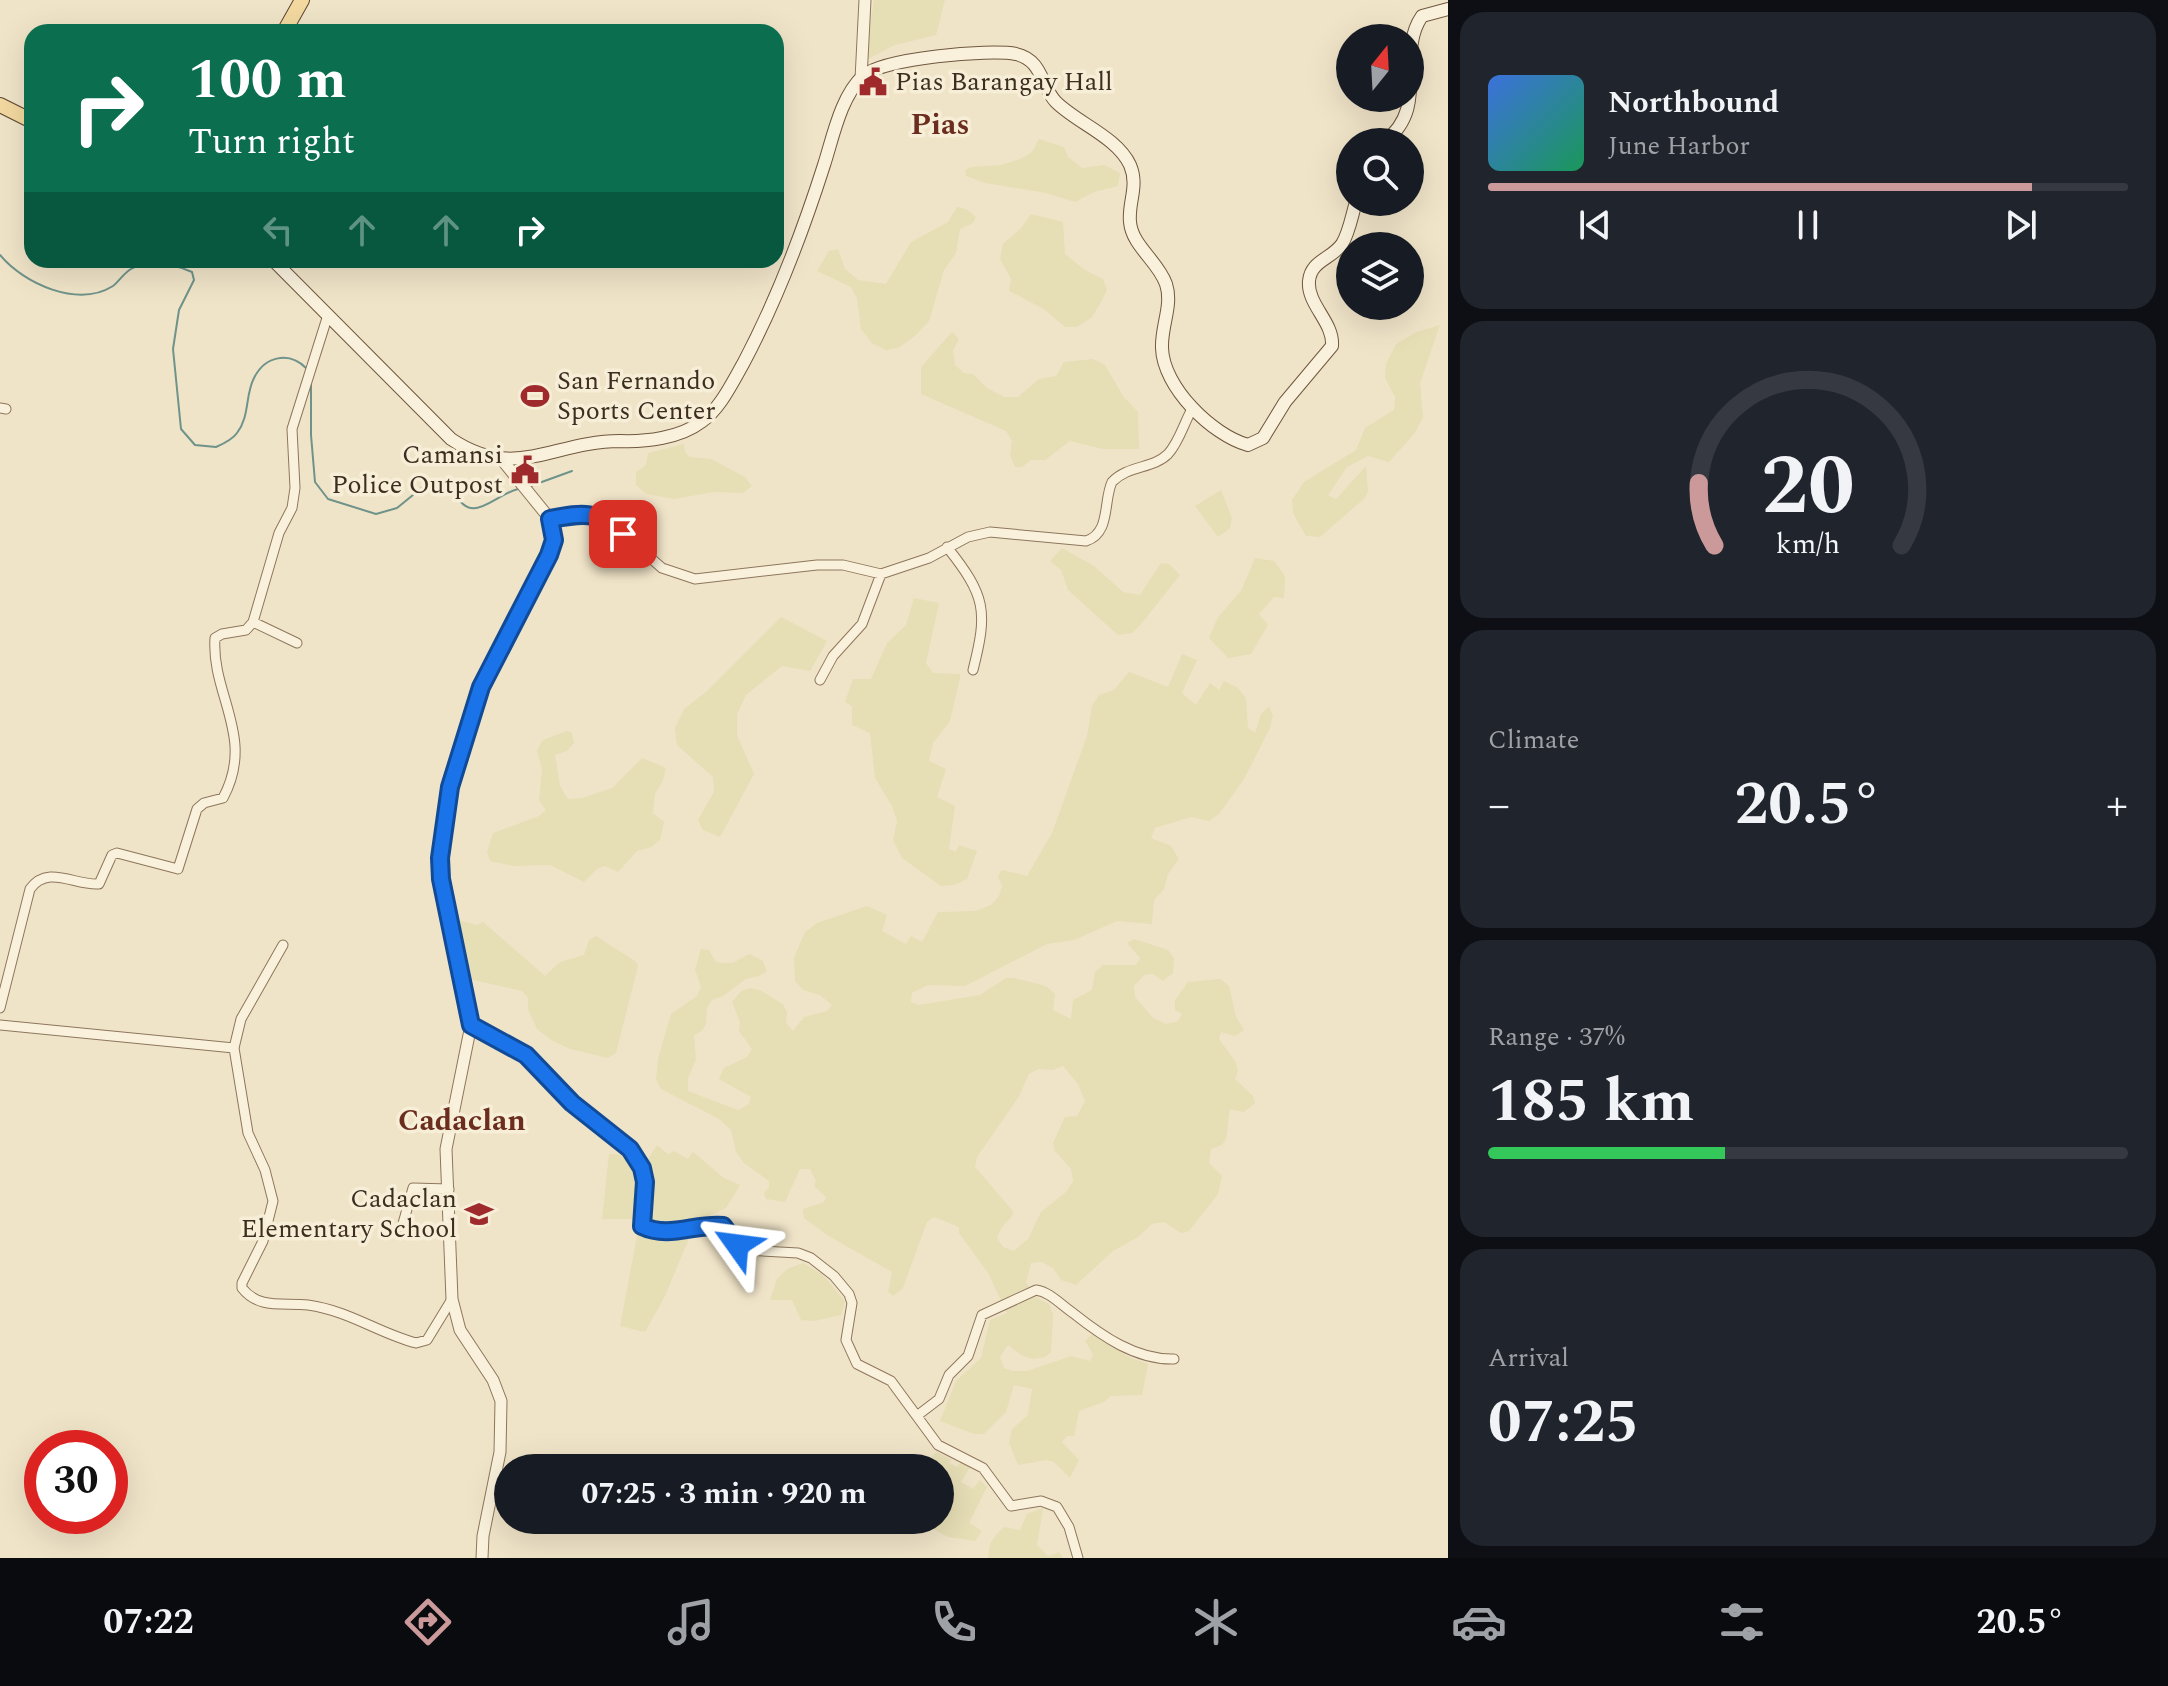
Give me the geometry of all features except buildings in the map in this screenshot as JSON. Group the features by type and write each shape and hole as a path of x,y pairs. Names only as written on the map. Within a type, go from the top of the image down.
{"main road":[{"path":"278,24 291,0"},
{"path":"288,24 302,0"},
{"path":"1399,128 1408,113 1415,28 1429,11 1448,9"},
{"path":"280,268 451,439 475,453 503,461 534,457 597,441 659,438 702,422 730,387 785,278 838,125 851,92 861,79 873,70 937,57 1014,54 1029,60 1044,77 1053,99 1119,149 1129,163 1135,185 1130,225 1133,234 1160,270 1168,293 1161,346 1163,362 1192,409 1236,441 1248,445 1263,438 1285,402 1332,346 1329,329 1312,297 1310,276 1320,261 1344,242 1352,216"},
{"path":"0,105 24,117"}],"street":[{"path":"861,79 865,0"},
{"path":"0,1008 30,889 39,879 56,877 99,884 112,855 117,853 178,869 197,809 204,803 223,798 233,779 233,722 220,674 215,638 246,630 253,622 279,533 292,508 295,488 292,429 327,318"},
{"path":"550,519 586,514 606,519 662,568 683,578 716,579 817,565 843,565 881,574 914,565 968,537 990,532 1056,540 1095,538 1104,520 1112,482 1133,467 1151,463 1168,454 1192,409"},
{"path":"482,1558 483,1536 500,1452 501,1401 493,1380 460,1330 452,1299 447,1138 471,1025 441,879 440,858 448,798 481,687 554,540 550,519 503,461"},
{"path":"947,547 967,574 982,611 983,628 973,670"},
{"path":"820,680 833,656 862,624 881,574"},
{"path":"253,622 297,643"},
{"path":"283,945 241,1019 234,1048 248,1133 265,1170 273,1201 263,1241 242,1283 246,1293 270,1304 308,1305 341,1312 416,1343 427,1340 452,1299"},
{"path":"0,1025 234,1048"},
{"path":"471,1025 526,1055 572,1103 630,1149 642,1168 645,1182 642,1226 680,1232 723,1226 744,1250 798,1253 811,1258 834,1276 849,1294 852,1303 845,1334 854,1359 862,1367 891,1381 938,1445 983,1468 1011,1506 1041,1501 1057,1507 1069,1527 1078,1558"},
{"path":"402,1227 413,1188 449,1189"},
{"path":"918,1415 939,1399 949,1375 968,1356 982,1315 1036,1290 1047,1293 1084,1322 1147,1358 1174,1359"}],"shaded area":[{"path":"874,0 945,0 936,35 895,45 868,59 866,50"},
{"path":"1039,139 1064,147 1068,157 1082,168 1104,165 1120,173 1118,186 1094,192 1075,202 1046,193 985,183 966,176 965,170 972,167 1001,165 1020,159 1032,152"},
{"path":"957,207 966,209 976,217 973,223 960,229 956,253 944,270 929,321 898,348 886,350 872,343 861,329 857,298 851,287 817,271 829,251 838,249 845,269 858,280 886,284 911,242 948,222"},
{"path":"1031,214 1063,222 1065,254 1103,279 1107,290 1101,302 1092,317 1077,327 1065,327 1044,309 1009,291 1011,279 1000,259 1003,244"},
{"path":"1440,325 1420,383 1423,417 1415,433 1389,462 1368,456 1347,467 1328,495 1336,499 1366,466 1368,491 1365,498 1320,537 1306,536 1293,513 1292,500 1304,482 1356,450 1365,428 1394,410 1395,397 1385,378 1386,364 1396,344 1417,332"},
{"path":"952,332 959,339 953,350 955,365 1004,397 1018,397 1039,379 1056,376 1064,362 1093,359 1105,365 1123,396 1138,412 1139,449 1103,449 1070,441 1045,460 1031,460 1022,467 1015,467 1010,455 1012,441 1006,431 921,394 921,367"},
{"path":"684,444 685,452 690,457 711,459 745,477 752,486 743,493 714,492 674,499 646,494 636,485 636,472 646,465 648,453"},
{"path":"1221,490 1232,518 1230,528 1218,537 1195,506"},
{"path":"1062,548 1094,566 1123,592 1140,595 1161,563 1169,564 1180,575 1132,633 1118,635 1068,590 1061,570 1050,561"},
{"path":"1255,558 1274,561 1285,576 1284,598 1274,597 1259,614 1268,625 1251,654 1228,658 1209,638 1218,617 1241,591"},
{"path":"914,598 939,603 926,663 933,673 960,674 950,721 933,743 929,761 946,769 937,797 955,806 949,849 956,852 959,845 977,851 967,879 954,885 941,886 902,858 893,840 897,821 892,806 875,778 870,733 852,725 852,706 845,702 853,679 871,679 887,643 906,625"},
{"path":"781,617 827,641 810,671 782,666 746,695 737,714 737,735 754,774 720,837 703,830 698,820 714,792 713,777 677,745 675,728 684,709 707,691"},
{"path":"1182,654 1197,660 1182,693 1196,705 1210,683 1219,690 1224,681 1238,688 1246,698 1248,728 1255,733 1261,714 1269,706 1273,716 1244,779 1219,814 1209,821 1191,817 1155,828 1151,838 1171,846 1179,859 1168,874 1164,889 1154,900 1152,924 1117,921 1074,940 1047,944 965,986 928,985 912,993 911,1002 919,1005 980,995 1006,978 1014,978 1046,986 1055,994 1053,1010 1071,1019 1073,1000 1092,990 1095,972 1103,965 1136,965 1140,958 1127,943 1134,939 1168,950 1174,958 1173,973 1163,981 1153,974 1144,975 1134,986 1135,997 1153,1018 1166,1024 1178,1021 1182,1014 1175,1010 1175,1000 1188,982 1220,979 1229,986 1236,1017 1244,1030 1235,1036 1221,1032 1219,1039 1235,1061 1238,1071 1235,1079 1253,1096 1255,1103 1244,1112 1230,1109 1226,1139 1222,1145 1211,1149 1209,1163 1222,1176 1218,1194 1189,1231 1181,1233 1164,1222 1152,1224 1138,1237 1113,1251 1076,1285 1061,1280 1053,1268 1042,1262 1031,1263 1026,1283 1039,1299 1049,1304 1053,1315 1051,1352 1045,1357 1032,1359 1008,1345 1000,1357 1004,1368 1027,1371 1071,1356 1090,1361 1093,1354 1085,1341 1092,1334 1131,1358 1148,1364 1142,1395 1111,1396 1104,1402 1079,1411 1074,1436 1067,1436 1062,1442 1079,1460 1070,1478 1054,1462 1046,1460 1018,1465 1009,1443 1012,1429 1028,1415 1032,1389 1014,1385 1006,1412 984,1434 974,1434 940,1421 956,1381 981,1358 990,1320 1007,1313 988,1273 959,1233 959,1227 934,1217 927,1222 903,1288 893,1296 888,1292 892,1272 827,1235 804,1218 803,1209 824,1202 826,1197 814,1186 816,1181 810,1169 800,1169 785,1202 766,1199 764,1193 769,1181 744,1163 736,1152 731,1130 719,1119 661,1089 656,1079 658,1059 671,1014 697,996 701,987 695,970 701,949 709,950 716,962 733,963 749,954 762,960 767,971 746,979 712,1000 707,1008 706,1024 702,1031 694,1035 696,1060 688,1078 688,1091 738,1110 749,1104 751,1097 719,1079 724,1068 747,1057 752,1049 739,1031 740,1022 732,1002 741,991 750,988 760,990 783,1004 787,1012 786,1023 793,1031 804,1017 827,1011 832,1005 820,995 803,990 795,981 794,958 805,932 817,923 867,906 887,915 882,931 906,944 911,936 922,942 938,912 976,911 991,905 999,896 1002,886 998,876 1002,870 1027,876 1052,833 1087,736 1092,706 1099,695 1114,690 1129,672 1168,687","holes":["1063,1066 1078,1084 1085,1101 1077,1116 1065,1117 1053,1143 1055,1151 1071,1169 1073,1181 1066,1192 1041,1212 1028,1239 1014,1251 1003,1247 997,1238 1013,1215 1012,1210 975,1167 977,1157 1018,1098 1029,1074 1039,1069 1053,1070"]},
{"path":"567,731 572,733 574,743 567,751 555,755 560,786 568,799 582,798 612,788 642,758 666,768 655,794 653,813 664,822 660,840 651,847 637,851 618,872 605,866 597,869 584,882 550,865 514,866 490,861 487,852 493,833 539,816 546,810 539,800 542,769 537,751 543,740"},
{"path":"455,919 476,925 483,922 545,976 560,962 584,955 589,940 596,936 635,961 638,966 616,1053 608,1058 570,1049 551,1040 537,1029 528,1010 528,998 522,991 469,979"},
{"path":"657,1145 668,1154 674,1151 688,1159 693,1152 724,1178 740,1185 726,1208 703,1219 674,1224 645,1219 649,1195 648,1159"},
{"path":"609,1154 629,1155 636,1165 639,1176 635,1219 602,1219"},
{"path":"638,1231 690,1236 665,1296 645,1332 620,1326"},
{"path":"803,1263 823,1275 845,1301 841,1315 815,1321 801,1320 792,1300 770,1300 777,1279 787,1269"},
{"path":"961,1462 970,1467 961,1482 973,1489 980,1480 987,1487 969,1523 982,1531 975,1541 942,1534 954,1534 954,1466 957,1467"},
{"path":"1043,1508 1037,1545 1048,1556 1059,1552 1063,1558 988,1558 990,1544 1004,1527 1020,1530 1027,1514"}],"waterway":[{"path":"0,255 23,275 52,290 68,294 99,292 113,286 133,268"},
{"path":"179,268 192,272 194,280 179,310 173,349 181,429 195,445 216,447 235,435 244,420 251,385 264,365 285,358 306,368"},
{"path":"311,381 315,482 328,499 376,514 397,508 429,482 454,491 461,502 475,508 518,489"},
{"path":"528,487 572,471"}],"place":[{"name":"Pias Barangay Hall","path":"873,82"},
{"name":"San Fernando Sports Center","path":"535,396"},
{"name":"Camansi Police Outpost","path":"525,470"},
{"name":"Cadaclan Elementary School","path":"479,1214"}],"district":[{"name":"Pias","path":"940,125"},
{"name":"Cadaclan","path":"462,1121"}],"route":[{"path":"623,534 597,515 574,514 550,519 554,540 549,555 481,687 450,787 440,858 441,879 471,1025 526,1055 600,1129 630,1149 638,1159 645,1182 642,1226 680,1232 723,1226 737,1245"}]}
